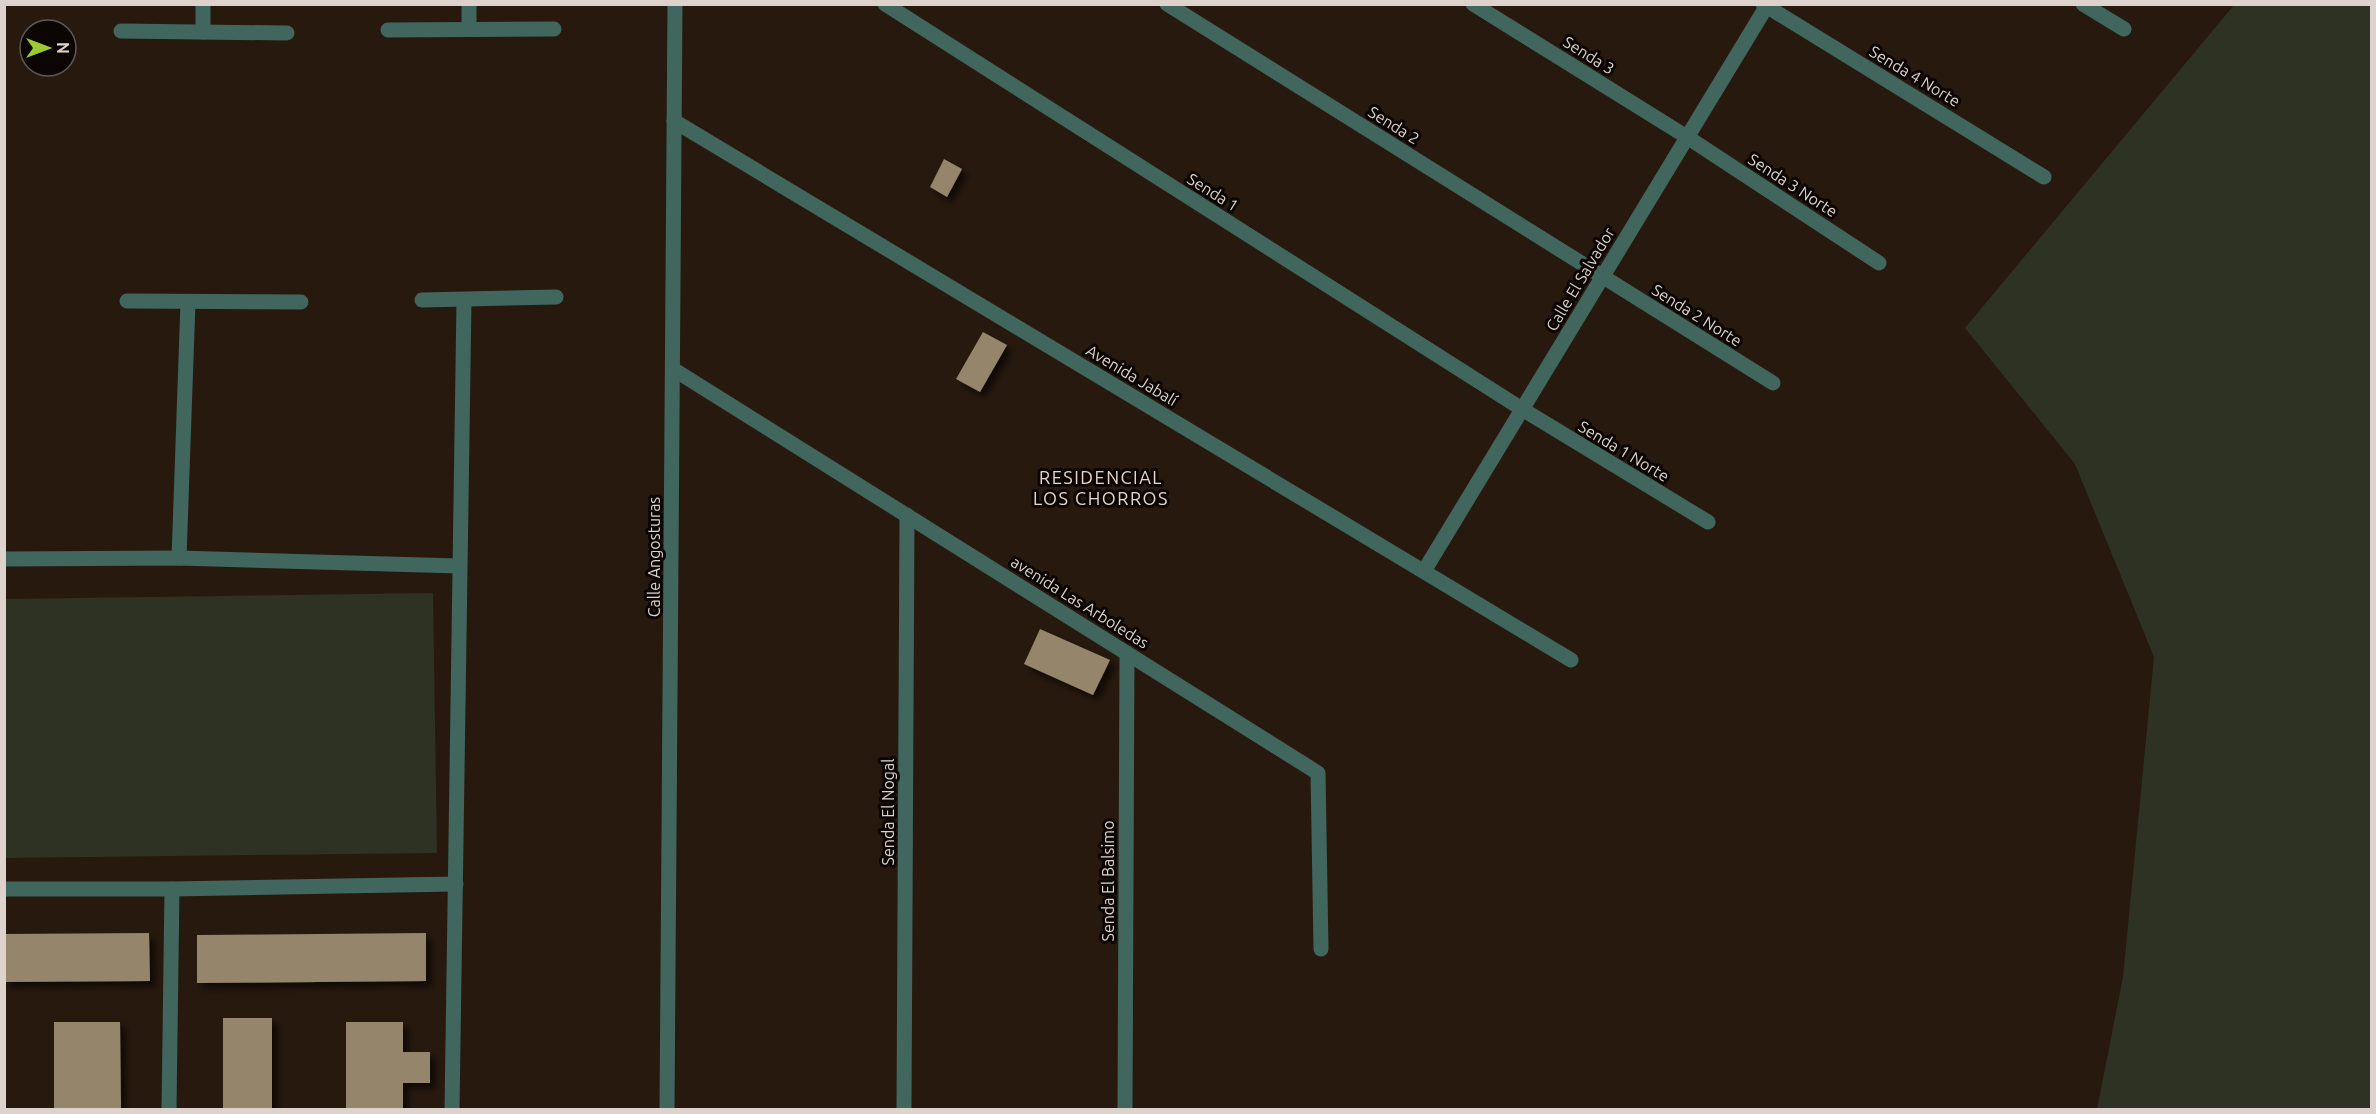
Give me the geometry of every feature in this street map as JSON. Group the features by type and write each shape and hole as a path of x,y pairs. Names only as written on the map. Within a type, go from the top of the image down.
{"street":[{"path":"202,4 203,32"},
{"path":"469,4 469,29"},
{"name":"Calle Angosturas","path":"667,1110 675,4"},
{"name":"Senda 1","path":"885,4 1522,410"},
{"name":"Senda 2","path":"1167,4 1602,277"},
{"name":"Senda 3","path":"1473,4 1687,137"},
{"path":"2083,4 2124,29"},
{"name":"Calle El Salvador","path":"1424,571 1766,5"},
{"name":"Senda 4 Norte","path":"1766,5 2044,177"},
{"path":"388,30 554,29"},
{"path":"122,31 286,33"},
{"name":"Avenida Jabalí","path":"674,121 1571,660"},
{"name":"Senda 3 Norte","path":"1687,137 1879,263"},
{"name":"Senda 2 Norte","path":"1602,277 1773,383"},
{"path":"422,300 556,297"},
{"path":"452,1110 464,300"},
{"path":"127,301 302,302"},
{"path":"179,558 188,302"},
{"name":"avenida Las Arboledas","path":"674,369 1318,773 1321,949"},
{"name":"Senda 1 Norte","path":"1522,410 1708,522"},
{"name":"Senda El Nogal","path":"904,1110 907,515"},
{"path":"4,559 179,558 459,566"},
{"name":"Senda El Balsimo","path":"1125,1110 1127,653"},
{"path":"4,889 172,889 456,884"},
{"path":"169,1110 172,889"}],"green space":[{"path":"2234,5 2371,5 2371,1109 2097,1109 2123,977 2154,657 2075,464 1965,328"},
{"path":"433,593 437,853 5,858 5,599"}],"building":[{"path":"944,159 962,169 947,197 930,187"},
{"path":"983,332 1007,345 980,392 956,379"},
{"path":"1040,629 1110,660 1093,695 1024,664"},
{"path":"149,933 150,981 4,982 4,934"},
{"path":"426,933 426,981 197,983 197,935"},
{"path":"223,1018 272,1018 272,1110 223,1110"},
{"path":"54,1022 120,1022 121,1110 54,1110"},
{"path":"346,1022 403,1022 403,1052 430,1052 430,1083 403,1083 403,1110 346,1110"}],"district":[{"name":"RESIDENCIAL LOS CHORROS","path":"1101,487"}]}
